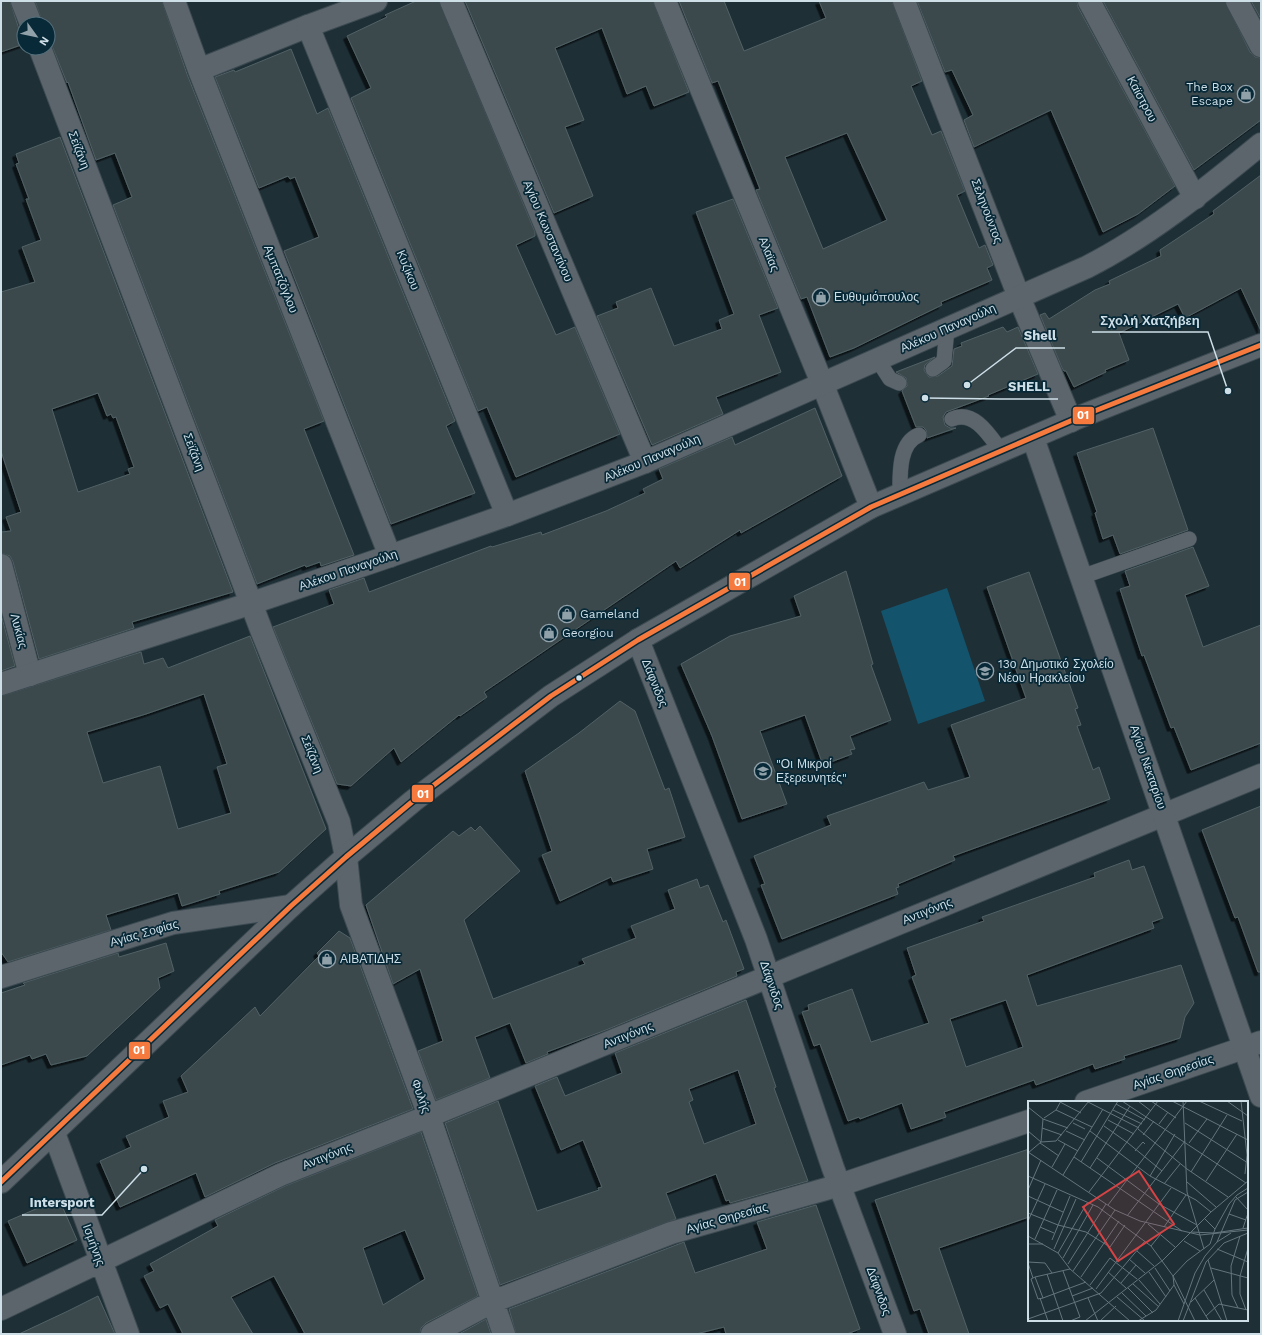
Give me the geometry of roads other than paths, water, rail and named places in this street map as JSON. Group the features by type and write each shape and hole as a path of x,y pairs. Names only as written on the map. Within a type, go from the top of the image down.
{"street":[{"path":"22,1 28,16"},
{"name":"Αμπατζόγλου","path":"174,1 199,70 390,556"},
{"path":"199,70 308,26 376,1"},
{"name":"Αγίου Κωνσταντίνου","path":"450,1 646,462"},
{"name":"Αλαϊας","path":"665,1 822,383 871,507"},
{"name":"Σεληνούντος","path":"904,1 1019,297 1071,421"},
{"name":"Καϊστρου","path":"1089,1 1195,198"},
{"path":"1237,1 1261,46"},
{"name":"Κυζίκου","path":"308,26 507,515"},
{"name":"Σεϊζάνη","path":"43,56 252,603 339,822 346,857"},
{"name":"Αλέκου Παναγούλη","path":"1,684 252,603 390,556 507,515 646,462 1019,297 1116,252 1195,198 1261,144"},
{"path":"1,1182 291,906 346,857 413,801 551,696 638,640 871,507 1071,421 1261,344"},
{"name":"Αγίου Νεκταρίου","path":"1033,438 1164,814 1253,1045 1261,1096"},
{"name":"Λυκίας","path":"1,565 30,675"},
{"name":"Δάφνιδος","path":"638,640 769,977 840,1185 895,1334"},
{"name":"Αντιγόνης","path":"1,1309 280,1175 429,1116 1261,775"},
{"name":"Φυλής","path":"346,857 351,905 429,1116 504,1334"},
{"name":"Αγίας Σοφίας","path":"1,976 173,923 291,906"},
{"name":"Αγίας Θηρεσίας","path":"1089,1101 1253,1045"},
{"name":"Αγίας Θηρεσίας","path":"432,1334 492,1302 671,1233 840,1185 1028,1121"},
{"name":"Ισμήνης","path":"54,1133 128,1334"}],"lane":[{"path":"933,369 944,361 947,328"},
{"path":"877,359 890,380 899,383"},
{"path":"952,419 963,417 977,422 987,431 1001,451"},
{"path":"900,495 900,472 904,452 909,443 919,435"},
{"path":"1081,577 1189,539"}],"place":[{"name":"The Box Escape","path":"1246,94"},
{"name":"Ευθυμιόπουλος","path":"821,297"},
{"name":"Shell","path":"967,385"},
{"name":"Σχολή Χατζήβεη","path":"1228,391"},
{"name":"SHELL","path":"925,398"},
{"name":"Gameland","path":"567,614"},
{"name":"Georgiou","path":"549,633"},
{"name":"13ο Δημοτικό Σχολείο Νέου Ηρακλείου","path":"985,671"},
{"name":"\"Οι Μικροί Εξερευνητές\"","path":"763,771"},
{"name":"ΑΙΒΑΤΙΔΗΣ","path":"327,959"},
{"name":"Intersport","path":"144,1169"}]}
